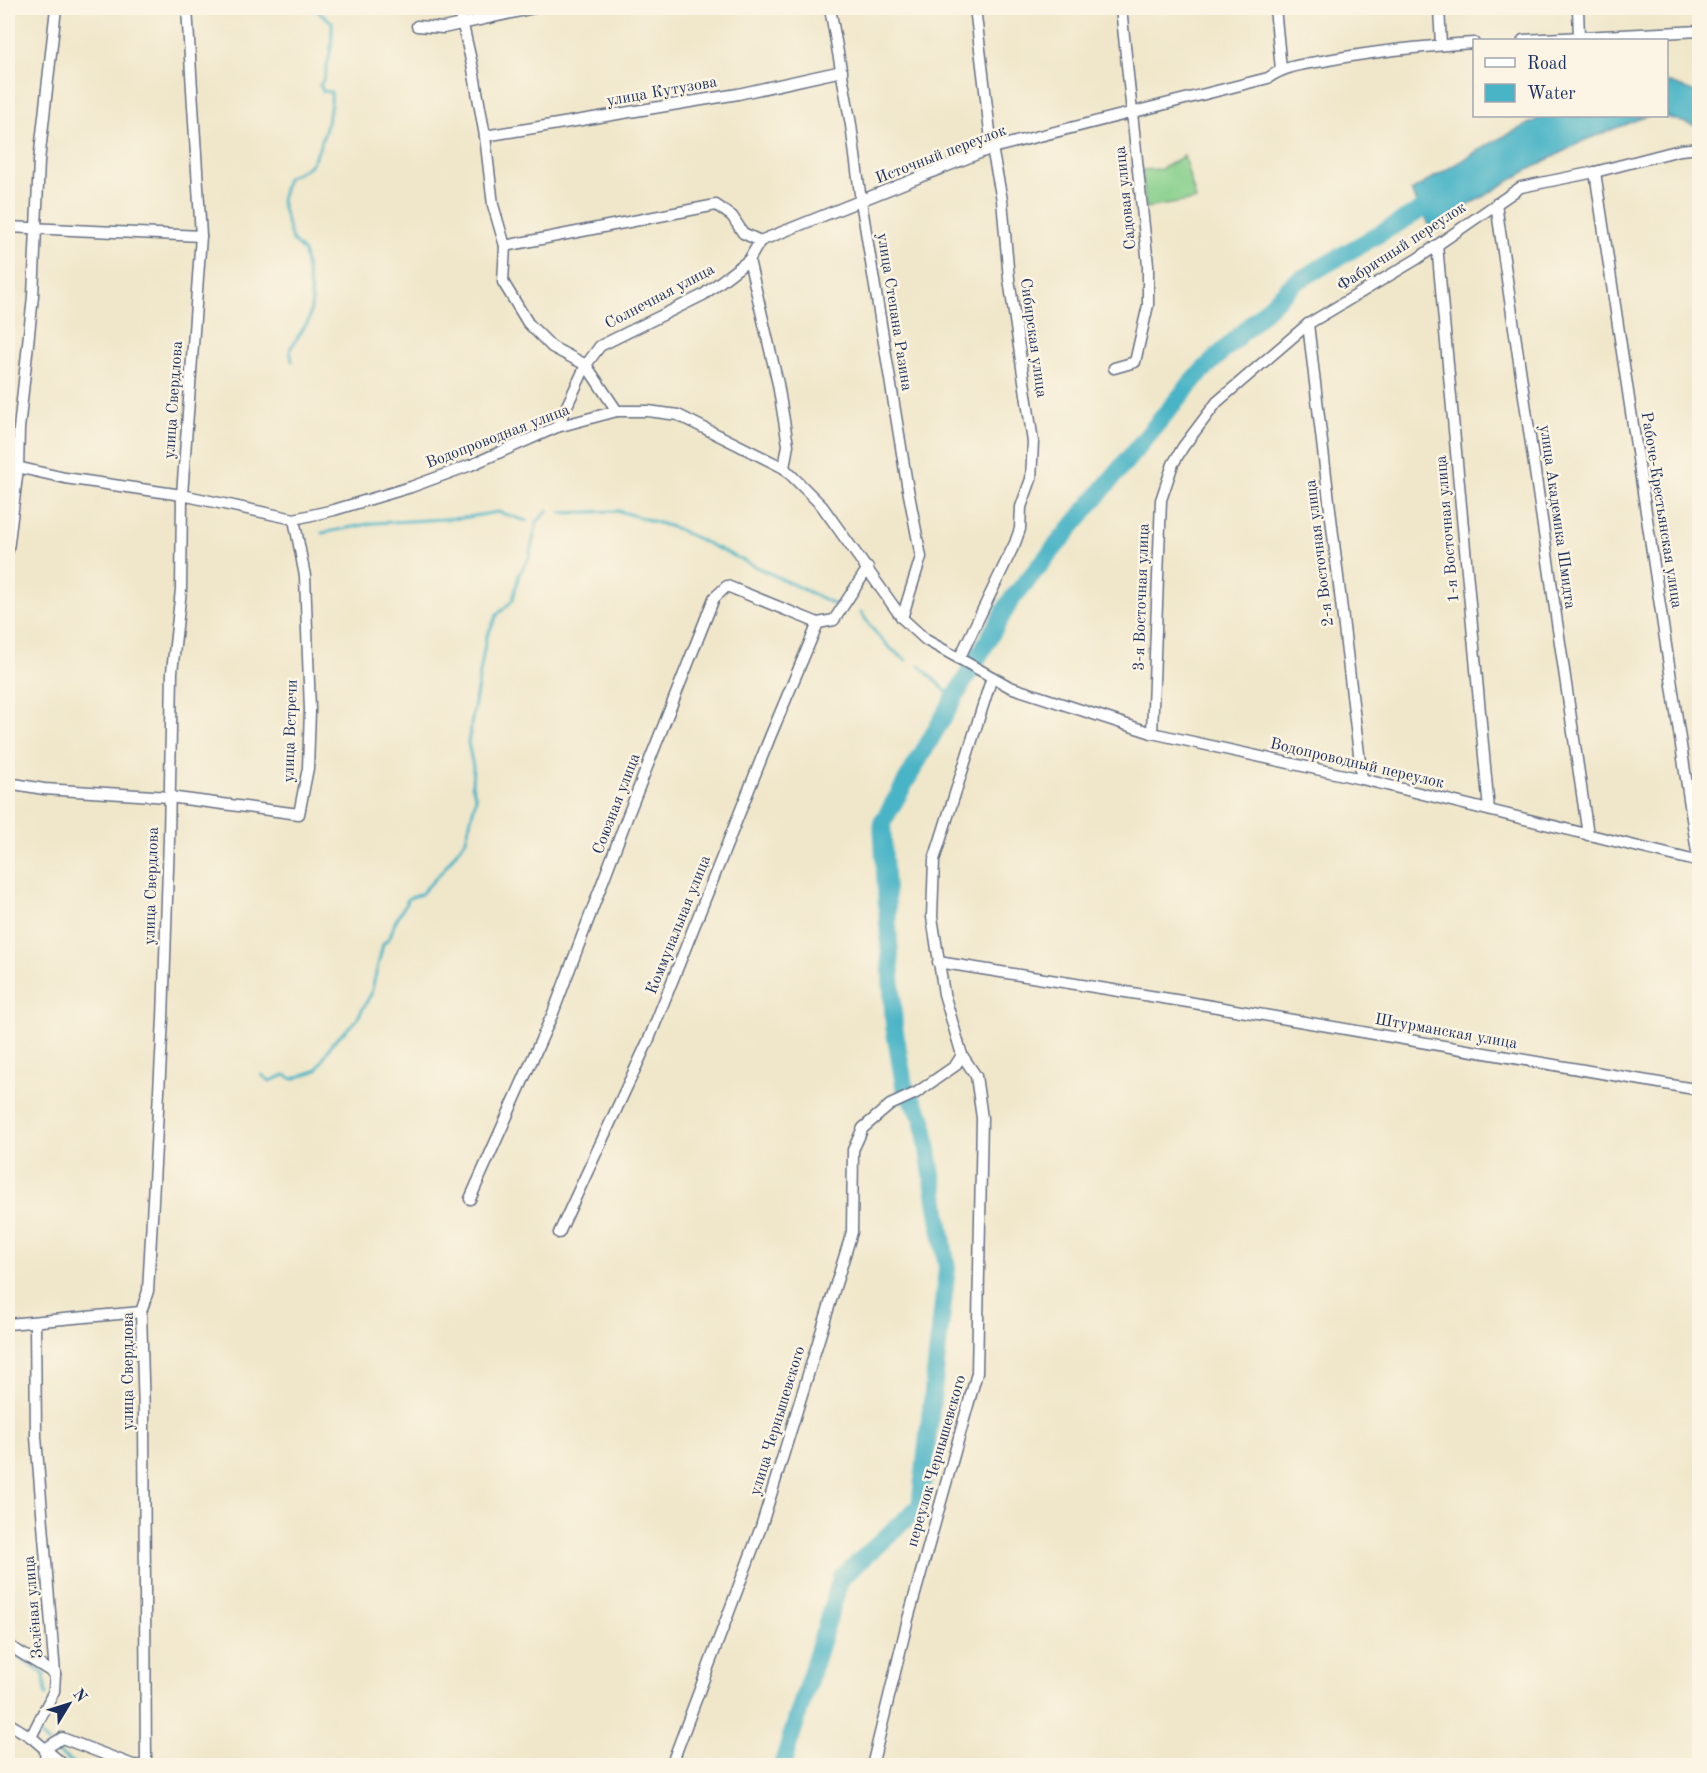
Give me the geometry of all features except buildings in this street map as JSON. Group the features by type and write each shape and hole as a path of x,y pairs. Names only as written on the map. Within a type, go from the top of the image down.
{"street":[{"path":"8,550 13,467 28,351 37,228 39,161 56,8"},
{"name":"улица Свердлова","path":"146,1766 144,1414 141,1312 148,1291 163,1019 172,672 181,590 182,495 201,236 187,8"},
{"path":"459,8 474,69 493,205 505,246 503,282 515,306 528,323 552,347 586,365 617,411"},
{"path":"417,26 442,28 534,8"},
{"name":"улица Степана Разина","path":"830,8 858,169 861,201 907,484 921,557 902,618"},
{"name":"Сибирская улица","path":"958,659 1015,543 1020,529 1021,507 1031,479 1033,463 1033,442 1009,279 1002,200 992,148 975,8"},
{"name":"Садовая улица","path":"1114,368 1135,362 1148,305 1148,265 1121,8"},
{"path":"1275,8 1281,69"},
{"path":"1439,8 1441,45"},
{"path":"1578,8 1580,37"},
{"path":"1542,39 1700,32"},
{"name":"Источный переулок","path":"760,241 992,148 1268,78 1281,69 1376,51 1473,43"},
{"name":"улица Кутузова","path":"485,136 738,94 842,71"},
{"name":"Фабричный переулок","path":"1173,464 1217,402 1308,324 1417,259 1521,187 1595,172 1680,150 1700,148"},
{"name":"Рабоче-Крестьянская улица","path":"1595,172 1697,858"},
{"name":"улица Академика Шмидта","path":"1496,204 1588,835"},
{"path":"505,246 716,205 732,216 744,233 760,241"},
{"path":"8,226 201,236"},
{"name":"Солнечная улица","path":"557,427 586,365 600,346 703,295 749,260 760,241"},
{"name":"1-я Восточная улица","path":"1437,245 1489,810"},
{"path":"749,260 778,384 788,445 784,468"},
{"name":"2-я Восточная улица","path":"1308,324 1362,779"},
{"name":"Водопроводная улица","path":"13,467 65,478 182,495 294,519 334,510 421,483 471,465 557,427 617,411 648,411 678,415 784,468 822,506 902,618 926,640 1010,687"},
{"name":"3-я Восточная улица","path":"1152,733 1161,500 1173,464"},
{"name":"улица Встречи","path":"169,797 299,814 308,768 310,710 305,576 294,519"},
{"path":"818,623 834,620 868,568"},
{"name":"Союзная улица","path":"470,1199 553,1013 714,598 728,586 818,623"},
{"name":"Коммунальная улица","path":"559,1233 650,1040 770,736 818,623"},
{"name":"переулок Чернышевского","path":"872,1766 908,1619 977,1373 982,1118 976,1076 962,1055 944,994 932,917 934,860 992,677"},
{"name":"Водопроводный переулок","path":"1010,687 1152,733 1362,779 1588,835 1697,858"},
{"path":"8,783 44,789 169,797"},
{"name":"Штурманская улица","path":"938,962 1188,1002 1700,1090"},
{"name":"улица Чернышевского","path":"671,1766 761,1527 852,1232 853,1150 863,1128 890,1105 911,1095 955,1066 962,1055"},
{"path":"8,1324 141,1312"},
{"name":"Зелёная улица","path":"31,1737 54,1692 55,1674 36,1437 35,1322"},
{"path":"8,1645 55,1674"},
{"path":"8,1723 31,1737 65,1766"},
{"path":"45,1749 62,1738 133,1765 146,1766"},
{"path":"45,1749 46,1766"}],"green space":[{"path":"1184,156 1196,200 1146,208 1142,170 1161,169"}],"water":[{"path":"1668,82 1699,93 1699,127 1666,117"},
{"path":"1542,117 1644,117 1583,141 1519,175 1431,228 1411,191 1489,144"}],"waterway":[{"path":"292,361 290,349 309,320 312,301 304,252 292,240 281,201 287,178 306,168 315,158 326,129 331,99 331,92 323,91 320,85 325,76 330,52 332,22 313,8"},
{"path":"782,1766 841,1578 920,1506 947,1268 923,1119 904,1085 894,1026 882,823 1011,600 1196,377 1294,283 1442,198"},
{"path":"262,1075 270,1081 285,1075 293,1079 317,1070 332,1043 356,1021 371,994 383,944 390,937 395,922 409,898 421,894 444,869 466,839 476,798 472,785 473,767 468,743 486,638 497,615 513,600 519,574 529,558 537,522 548,510"},
{"path":"561,513 619,511 675,528 836,605"},
{"path":"322,533 374,523 462,518 498,512 527,521"},
{"path":"861,612 880,639 906,660"},
{"path":"919,665 951,696"},
{"path":"8,1651 44,1674 46,1695"},
{"path":"40,1730 39,1734 48,1743"},
{"path":"52,1748 78,1766"}]}
